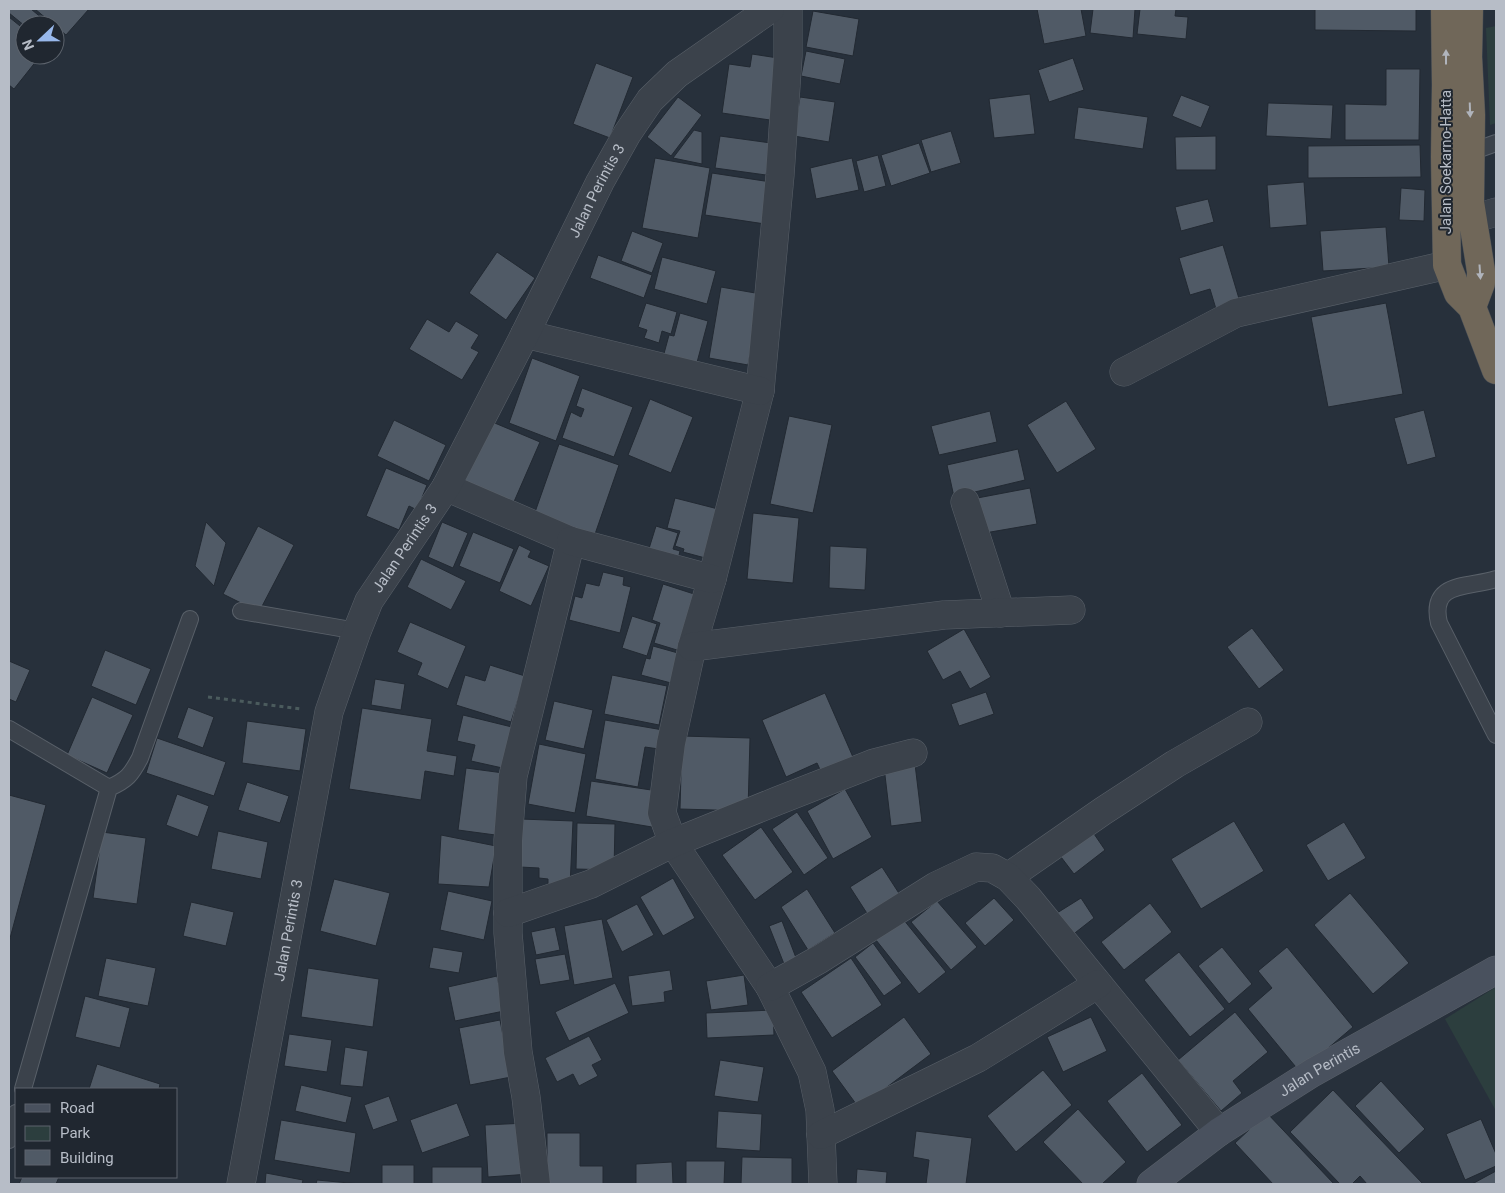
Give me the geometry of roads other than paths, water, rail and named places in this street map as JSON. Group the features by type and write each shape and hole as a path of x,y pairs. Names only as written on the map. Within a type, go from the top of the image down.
{"highway":[{"name":"Jalan Soekarno-Hatta","path":"1461,10 1468,57 1471,152 1470,202 1485,216 1481,283 1472,307"},
{"name":"Jalan Soekarno-Hatta","path":"1461,10 1445,157 1447,265 1458,293 1472,307 1496,370"}],"street":[{"name":"Jalan Perintis 3","path":"241,1184 329,712 369,600 446,487 626,134 650,100 677,74 770,9"},
{"path":"788,9 788,56 780,175 760,391 712,579 692,647 672,743 662,813 673,843 770,987 812,1072 820,1110 823,1184"},
{"path":"1124,372 1236,313 1447,265"},
{"path":"525,334 760,391"},
{"path":"446,487 571,541 712,579"},
{"path":"965,502 1000,613"},
{"path":"536,1184 526,1097 518,1052 508,933 508,840 514,776 571,541"},
{"path":"692,647 944,615 1071,610"},
{"path":"1008,877 1175,764 1248,722"},
{"path":"508,913 591,884 673,843 874,763 913,753"},
{"path":"770,987 820,959 936,886 976,867 992,868 1008,877 1028,898 1218,1132"},
{"name":"Jalan Perintis","path":"1151,1184 1218,1132 1312,1073 1496,970"},
{"path":"821,1135 978,1058 1098,984"}],"lane":[{"path":"1471,152 1496,143"},
{"path":"1496,579 1459,585 1448,591 1438,602 1436,612 1439,623 1496,734"},
{"path":"241,611 357,631"},
{"path":"109,788 132,774 140,758 190,618"},
{"path":"9,728 109,788"},
{"path":"23,1088 109,788"},
{"path":"9,1140 15,1117"}]}
